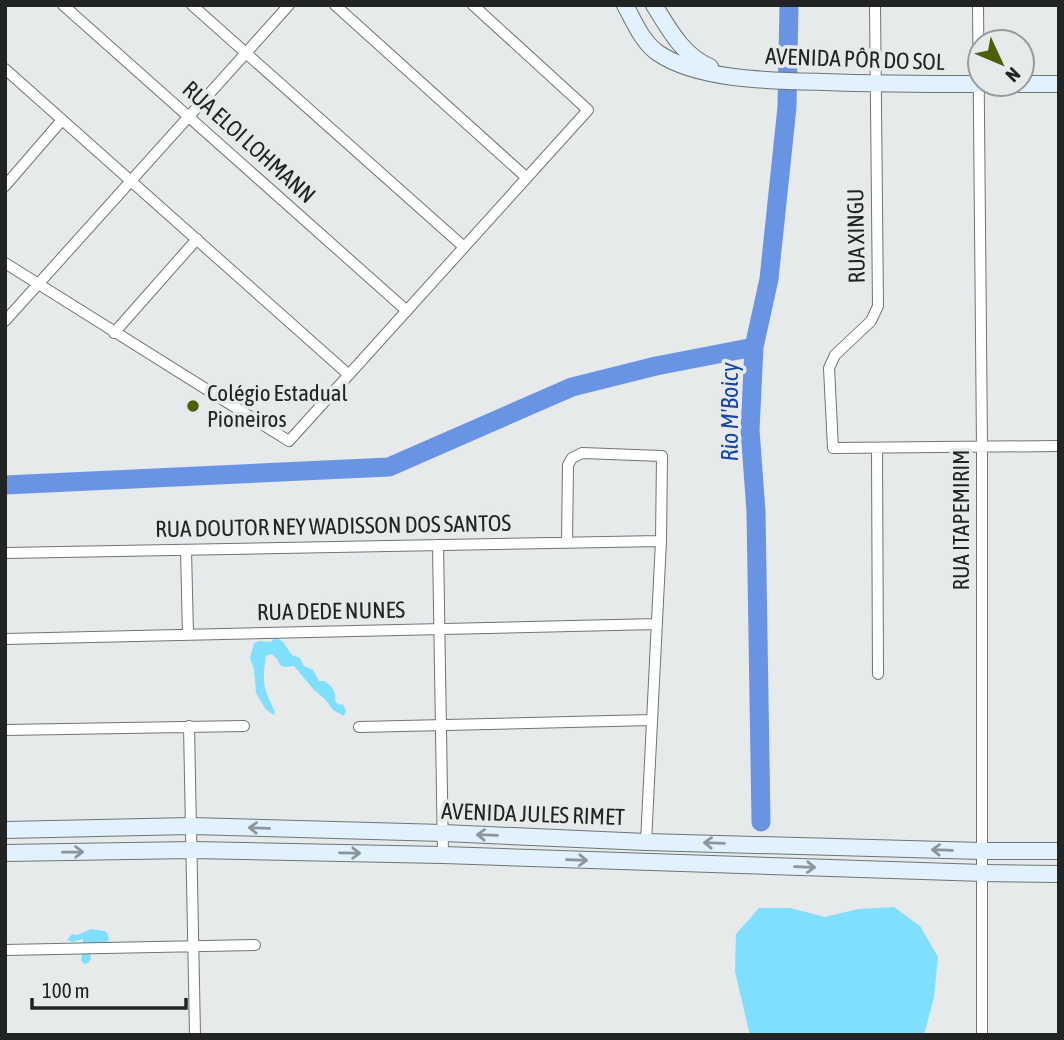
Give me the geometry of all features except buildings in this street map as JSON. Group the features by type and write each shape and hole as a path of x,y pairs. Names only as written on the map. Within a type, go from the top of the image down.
{"main road":[{"name":"AVENIDA PÔR DO SOL","path":"625,5 635,26 657,52 705,72 771,81 966,84"},
{"name":"AVENIDA PÔR DO SOL","path":"654,5 689,54 702,64 735,77"},
{"path":"657,52 666,44 670,31"},
{"name":"AVENIDA PÔR DO SOL","path":"1036,84 1059,84"},
{"name":"AVENIDA JULES RIMET","path":"5,830 191,826 646,842 1059,851"},
{"name":"AVENIDA JULES RIMET","path":"5,853 192,850 443,855 1059,874"}],"street":[{"name":"RUA ELOI LOHMANN","path":"62,5 407,311"},
{"path":"192,5 464,247"},
{"path":"5,321 289,5"},
{"path":"335,5 527,178"},
{"path":"5,263 289,441 588,110 473,5"},
{"name":"RUA XINGU","path":"875,5 878,306 871,321 835,355 829,368 833,447 877,448"},
{"name":"RUA ITAPEMIRIM","path":"978,5 978,28"},
{"path":"5,69 349,375"},
{"name":"RUA ITAPEMIRIM","path":"979,98 982,1035"},
{"path":"5,186 62,120"},
{"path":"114,332 197,239"},
{"path":"878,674 877,448 1059,446"},
{"path":"567,543 568,465 572,457 582,453 662,456 661,541 646,842"},
{"name":"RUA DOUTOR NEY WADISSON DOS SANTOS","path":"5,553 661,541"},
{"path":"438,545 443,855"},
{"path":"186,550 187,635"},
{"name":"RUA DEDE NUNES","path":"5,639 657,624"},
{"path":"359,727 652,720"},
{"path":"189,726 195,1035"},
{"path":"5,730 244,726"},
{"path":"5,950 255,945"}],"shaded area":[{"path":"274,638 283,642 292,655 300,658 304,666 313,670 319,681 325,681 331,687 335,701 339,705 343,704 346,711 344,716 333,710 294,666 280,665 272,654 266,656 264,679 274,715 266,710 256,693 250,658 254,643 271,642"},
{"path":"894,907 920,926 938,957 934,997 924,1035 750,1035 735,972 736,934 759,908 790,908 825,917 858,909"},
{"path":"91,929 105,931 109,940 106,943 94,943 89,950 91,959 84,964 81,960 83,939 73,942 67,940 72,934 77,935"}],"waterway":[{"name":"Rio M'Boicy","path":"761,822 756,511 750,430 754,347 769,279 787,107 789,5"},
{"path":"5,485 389,467 572,387 656,366 754,347"}],"place":[{"name":"Colégio Estadual Pioneiros","path":"193,406"}]}
